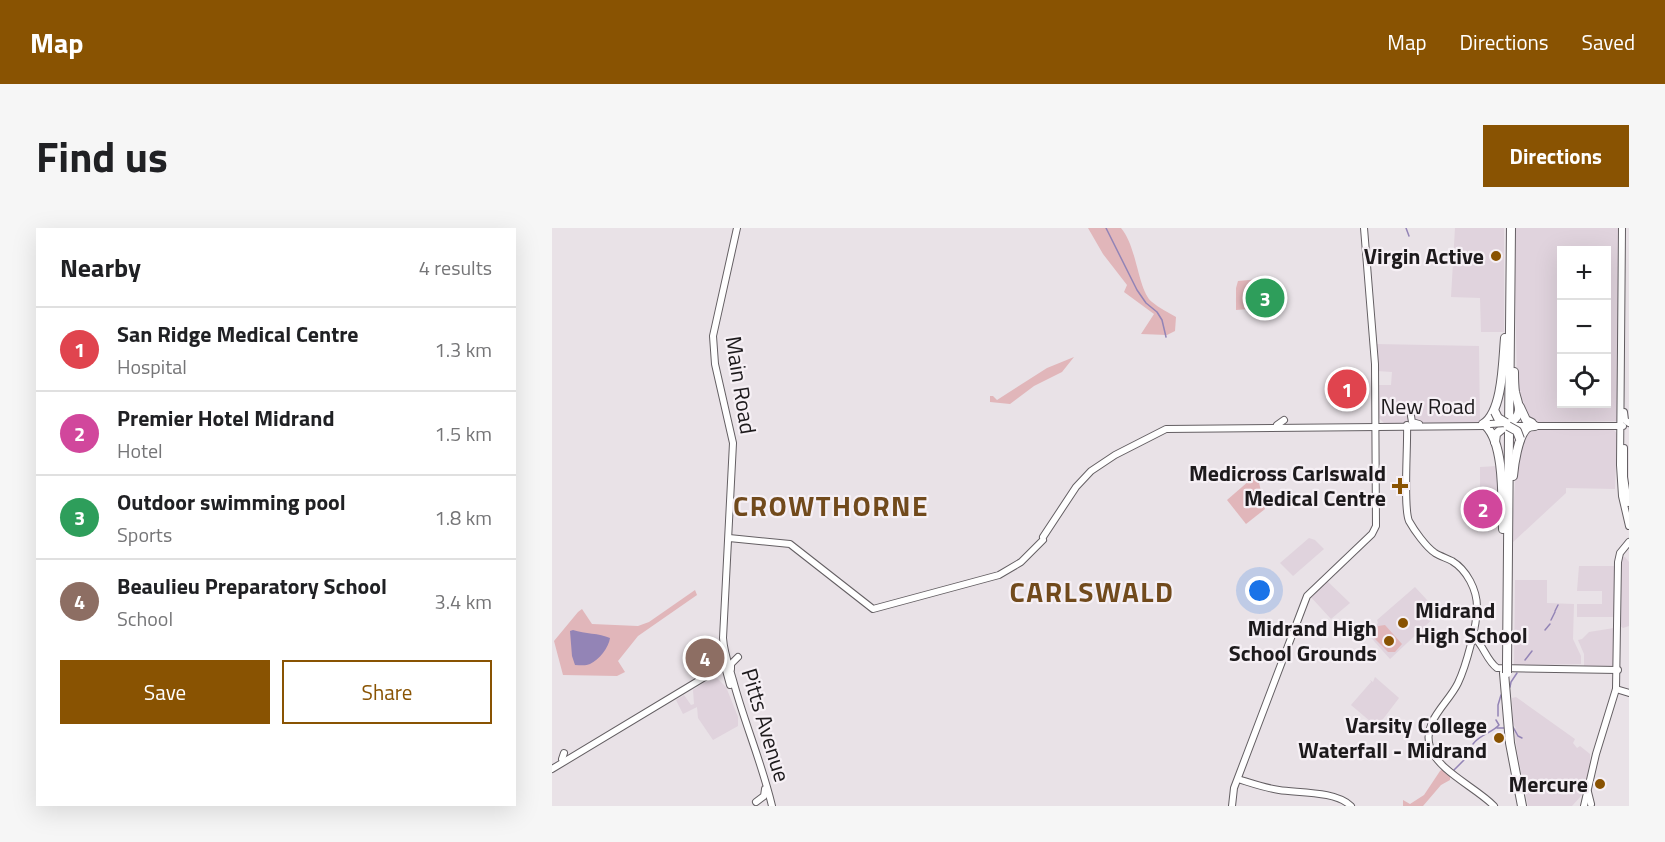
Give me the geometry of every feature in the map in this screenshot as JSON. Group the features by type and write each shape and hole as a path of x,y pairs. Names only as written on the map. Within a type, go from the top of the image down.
{"highway":[{"path":"1506,554 1499,458 1490,430 1483,425 1495,408 1502,378 1509,228"},
{"path":"1495,441 1499,430 1516,418 1520,411 1514,386 1509,228"},
{"path":"1507,287 1506,669 1510,749 1523,806"},
{"path":"1507,426 1510,302"},
{"path":"1506,554 1513,471 1520,443 1530,424 1518,400"},
{"path":"1495,408 1497,417 1517,432 1520,443"}],"main road":[{"name":"Main Road","path":"725,660 721,642 730,540 733,439 715,364 712,336 738,228"},
{"path":"1363,228 1368,245 1366,270 1375,364 1374,426 1370,458 1374,468 1376,490"},
{"path":"1232,806 1232,797 1238,779 1306,597 1374,532 1377,522 1373,391 1363,228"},
{"path":"1622,228 1622,413 1625,420 1621,483 1629,526"},
{"path":"1366,270 1374,276"},
{"path":"1369,384 1373,391"},
{"path":"1622,413 1611,425 1618,430 1624,427"},
{"path":"1411,416 1408,503 1410,518 1432,551 1455,564"},
{"name":"New Road","path":"1164,430 1192,426 1286,425 1305,428 1328,424"},
{"name":"New Road","path":"1164,430 1328,424 1409,427 1530,424 1624,427"},
{"path":"1286,425 1305,428"},
{"path":"1192,426 1208,428"},
{"path":"1624,427 1624,471 1629,508"},
{"path":"730,540 743,537 790,544 873,609 988,579 1019,562 1044,537 1073,491 1093,470 1118,453 1164,430"},
{"path":"1102,463 1105,459 1104,453 1118,453"},
{"path":"1093,470 1118,453"},
{"path":"730,540 778,542"},
{"path":"1617,671 1621,629 1620,561 1629,545"},
{"path":"1587,805 1588,791 1617,688 1618,562 1620,553 1629,545"},
{"path":"1449,553 1479,596"},
{"path":"1473,588 1477,605 1474,627 1471,632 1494,667 1617,671"},
{"path":"1473,638 1480,642 1487,656"},
{"path":"1473,638 1458,686 1434,722 1430,738 1435,754 1445,766 1491,804"},
{"path":"552,767 567,758 710,673 721,670 729,673 736,657 729,657 710,673 657,706 567,758"},
{"name":"Pitts Avenue","path":"725,660 766,787 773,797 771,806"},
{"path":"1617,688 1629,692"},
{"path":"1587,805 1587,787 1594,750 1617,688"},
{"path":"640,716 652,717 652,712 657,706"},
{"path":"1596,760 1603,757"},
{"path":"1238,779 1277,790 1334,796 1351,806"},
{"path":"766,787 764,796 758,802 771,806"}],"shaded area":[{"path":"1088,228 1121,228 1131,246 1147,296 1152,302 1176,317 1175,331 1167,335 1141,334 1154,314 1124,292 1127,285 1103,254"},
{"path":"1455,228 1504,228 1504,332 1481,332 1480,298 1451,297"},
{"path":"1514,228 1619,228 1617,421 1535,422 1528,418 1517,387"},
{"path":"1260,279 1262,308 1236,310 1238,281"},
{"path":"1376,344 1479,346 1480,423 1384,423 1377,416 1377,385 1391,385 1392,372 1377,371"},
{"path":"1074,357 1062,372 1034,386 1010,404 990,402 990,396 997,400 1047,368"},
{"path":"1611,428 1617,433 1615,489 1566,488 1566,493 1511,544 1516,468 1529,429"},
{"path":"1497,466 1499,501 1480,501 1480,467"},
{"path":"1257,474 1265,509 1246,524 1227,500"},
{"path":"1309,538 1315,540 1324,549 1293,576 1280,563"},
{"path":"1622,557 1629,562 1629,626 1623,628 1620,626"},
{"path":"1579,566 1615,566 1616,617 1577,617 1577,604 1602,604 1602,591 1577,591"},
{"path":"1326,580 1350,603 1331,619 1309,595"},
{"path":"1515,580 1547,580 1547,603 1574,604 1573,639 1581,656 1581,664 1534,665 1533,668 1514,667"},
{"name":"Midrand High School","path":"1415,587 1439,613 1390,659 1366,632 1371,632 1378,623 1377,620"},
{"path":"695,590 697,595 638,636 618,661 625,672 617,676 563,675 554,641 582,609 592,624 638,626 649,622"},
{"name":"Midrand High School Grounds","path":"1385,625 1402,644 1395,652 1388,652 1373,637 1373,630"},
{"path":"1614,628 1614,664 1611,668 1584,667 1584,654 1578,640 1589,632"},
{"path":"570,631 610,638 606,649 593,662 587,665 575,665"},
{"path":"706,641 713,652 711,661 695,673 687,660 693,656 697,663 700,662 693,649"},
{"path":"1375,677 1399,698 1377,727 1351,705 1371,682 1370,680 1373,682"},
{"path":"717,678 726,687 738,717 738,726 713,740 698,718 697,707 683,714 676,700 684,695 691,705 694,704 693,690"},
{"path":"1516,697 1575,739 1573,743 1577,748 1580,746 1590,754 1590,764 1582,795 1572,806 1528,806 1518,757 1514,729 1516,728 1513,724 1512,698"},
{"path":"1443,769 1450,774 1450,780 1441,785 1423,806 1403,806 1403,800 1410,804 1424,795"}],"waterway":[{"path":"1106,228 1137,290 1162,320 1166,337"},
{"path":"1406,228 1409,236"},
{"path":"1511,579 1511,649"},
{"path":"1555,611 1558,605"},
{"path":"1551,620 1555,612"},
{"path":"1545,630 1550,624"},
{"path":"1525,660 1532,651"},
{"path":"1510,687 1517,673"},
{"path":"1498,716 1501,695"},
{"path":"1473,744 1499,725 1496,720"},
{"path":"1513,727 1518,736 1522,738"},
{"path":"1497,728 1504,728"},
{"path":"1454,770 1470,754 1472,747"}],"place":[{"name":"Virgin Active","path":"1496,256"},
{"name":"Outdoor swimming pool","path":"1265,298"},
{"name":"San Ridge Medical Centre","path":"1347,389"},
{"name":"Medicross Carlswald Medical Centre","path":"1400,486"},
{"name":"Premier Hotel Midrand","path":"1483,509"},
{"name":"Midrand High School","path":"1403,623"},
{"name":"Midrand High School Grounds","path":"1389,641"},
{"name":"Beaulieu Preparatory School","path":"705,658"},
{"name":"Varsity College Waterfall - Midrand","path":"1499,738"},
{"name":"Mercure","path":"1600,784"}],"district":[{"name":"CROWTHORNE","path":"831,506"},
{"name":"CARLSWALD","path":"1092,592"}]}
